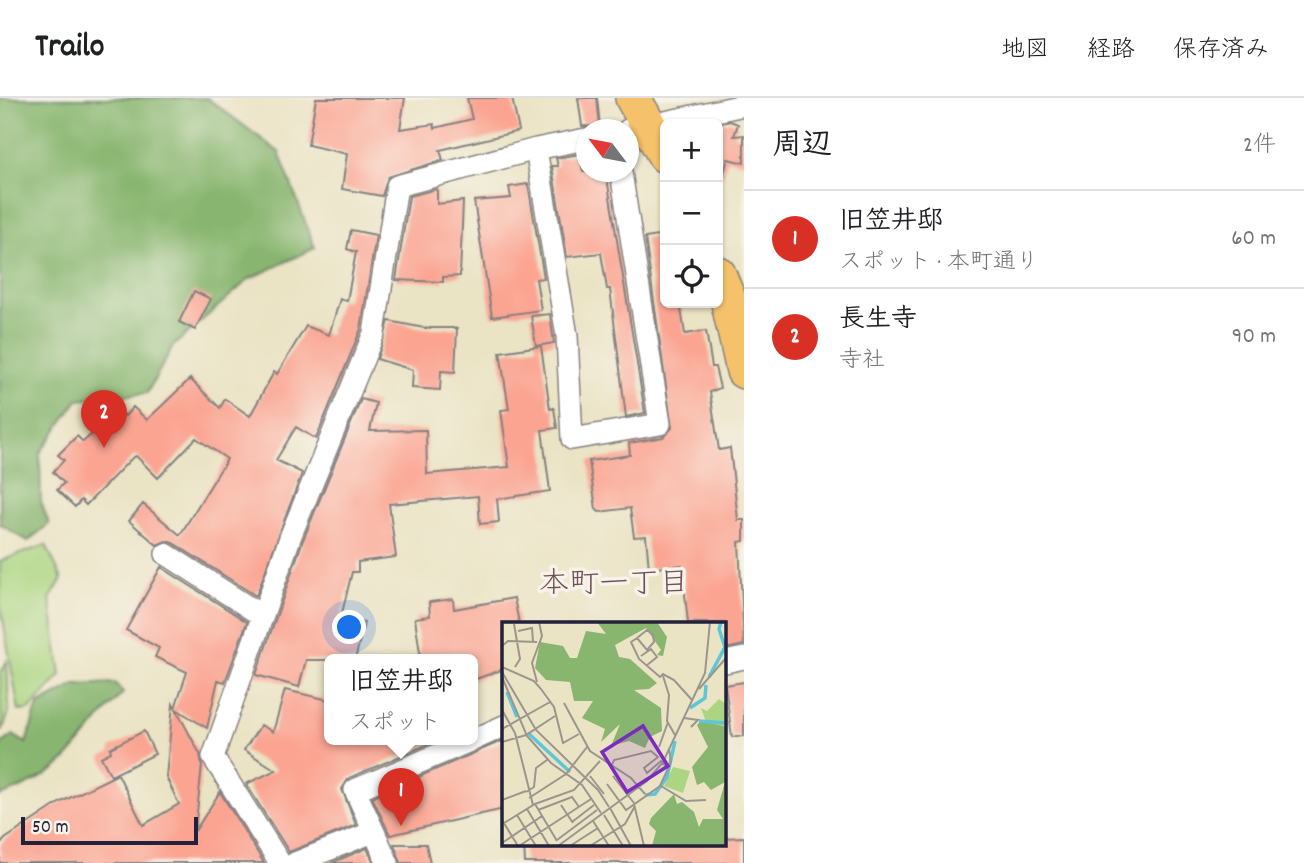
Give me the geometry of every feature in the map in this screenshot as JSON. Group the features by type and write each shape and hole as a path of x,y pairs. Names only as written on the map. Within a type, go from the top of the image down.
{"main road":[{"path":"723,285 729,299 744,370"}],"street":[{"path":"644,127 744,105"},
{"path":"280,863 213,757 291,535 374,332 397,186 576,141"},
{"path":"536,149 567,336 572,439 660,424 623,182"},
{"path":"166,554 262,615"},
{"path":"726,662 744,658"},
{"path":"478,737 502,727"},
{"path":"387,863 355,790 460,745"},
{"path":"295,863 373,832"}],"green space":[{"path":"0,98 207,98 279,152 315,248 249,279 173,346 147,393 78,400 40,453 41,502 49,524 28,541 0,524"},
{"path":"46,545 62,579 50,599 61,675 29,710 19,711 0,603 0,561"},
{"path":"7,661 9,712 2,732 0,674"},
{"path":"115,683 123,693 66,759 35,781 0,796 0,745 13,735 26,743 38,705 75,685"}],"building":[{"path":"316,98 405,98 400,129 434,124 435,128 472,119 467,98 512,98 519,131 440,150 443,160 388,177 382,196 342,189 347,154 308,145"},
{"path":"578,98 597,98 599,119 581,119"},
{"path":"730,121 738,124 734,136 744,135 744,163 728,159 723,175 723,123"},
{"path":"576,155 576,182 608,182 645,413 626,417 610,289 607,289 601,253 567,257 552,166 558,166 556,158"},
{"path":"528,184 544,278 536,279 541,310 492,317 474,201 511,198 509,187"},
{"path":"437,189 437,204 463,201 460,276 443,277 443,282 396,280 409,196"},
{"path":"351,230 376,235 361,329 316,439 296,427 276,460 302,473 256,596 173,543 166,541 157,545 129,521 143,504 180,535 227,459 196,438 158,478 136,456 132,458 86,505 81,500 75,507 57,490 64,483 53,472 64,460 58,455 77,436 83,442 119,410 125,416 133,407 147,420 190,379 220,408 225,399 250,416 274,372 277,374 306,326 329,335 340,299 347,301 356,252 347,249"},
{"path":"660,236 660,308 681,308 685,334 706,331 712,367 715,367 720,388 710,392 719,450 730,448 738,520 744,520 744,541 739,542 744,645 726,649 726,622 688,622 682,565 649,569 646,536 634,537 630,508 599,512 596,509 589,461 630,455 629,443 663,437 672,428 645,238"},
{"path":"194,291 211,299 195,330 179,322"},
{"path":"550,314 554,343 536,346 531,316"},
{"path":"389,321 424,328 457,328 455,372 441,371 440,390 412,388 413,370 377,359"},
{"path":"541,346 550,409 554,408 557,428 542,430 550,491 497,499 499,522 480,524 478,496 389,504 396,557 358,562 358,572 352,572 341,617 364,623 356,654 324,654 324,660 306,660 299,687 256,675 303,540 361,399 376,403 370,431 426,430 427,474 509,467 501,410 509,409 500,352"},
{"path":"161,567 247,622 225,682 218,680 207,728 176,709 200,754 202,765 195,831 220,792 264,863 0,863 0,845 5,839 59,803 118,774 143,825 179,804 166,777 173,704 175,708 187,672 155,657 159,648 126,630"},
{"path":"514,598 519,622 502,622 502,670 478,678 478,654 420,654 415,618 430,616 429,602 453,599 454,609"},
{"path":"744,682 744,736 732,737 726,685"},
{"path":"285,690 324,699 324,745 426,745 349,778 342,789 356,825 289,852 246,784 276,770 244,750 261,725 273,732"},
{"path":"144,731 155,754 111,776 101,757 111,752 110,748"},
{"path":"502,741 502,809 390,835 372,797"},
{"path":"744,837 744,863 525,863 524,846 726,846 726,838"},
{"path":"394,844 426,844 430,863 401,863"},
{"path":"367,848 374,863 331,863"}],"place":[{"name":"長生寺","path":"104,448"},
{"name":"旧笠井邸","path":"401,826"}],"district":[{"name":"本町一丁目","path":"614,582"}]}
